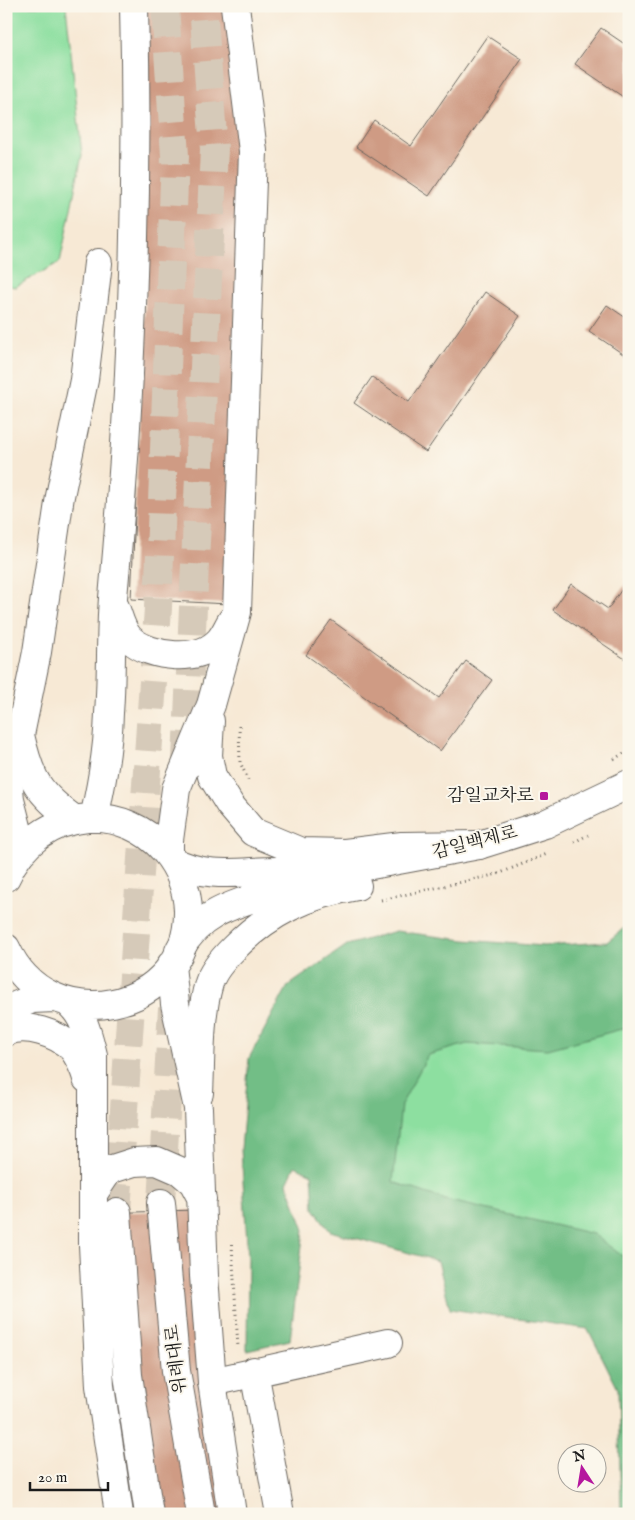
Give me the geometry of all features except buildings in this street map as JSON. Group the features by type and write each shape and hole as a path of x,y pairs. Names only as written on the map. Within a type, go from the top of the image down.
{"main road":[{"path":"13,861 46,831 84,819 104,775 110,714 113,601 130,342 137,116 134,6"},
{"path":"171,858 168,840 176,789 211,705 237,612 253,151 235,6"},
{"path":"13,861 7,765 20,735 37,652 60,496 84,380 98,263"},
{"path":"113,601 123,629 130,639 149,650 176,657 202,650 219,641 237,612"},
{"path":"211,705 208,756 212,776 230,804 252,832 301,852 345,853 402,846 479,845"},
{"path":"20,735 25,758 39,790 52,804 84,819 130,825 152,838 171,858 183,882 187,906 186,928 175,958 175,1004 198,1108"},
{"name":"감일백제로","path":"312,876 479,845 546,824 629,784"},
{"path":"232,1514 212,1382 198,1108 203,1019 209,981 224,958 252,929 284,909 326,892 426,874 455,862 479,845"},
{"path":"171,858 195,871 237,874 290,871 312,876"},
{"path":"6,1010 32,999 62,1000 101,1006 122,1002 150,987 175,958 186,938 204,919 233,904 266,893 291,888 312,876"},
{"path":"6,948 26,978 62,1000 81,1016 92,1056 93,1246 100,1386 119,1514"},
{"path":"6,1032 32,1030 59,1038 73,1049 87,1076 93,1121"},
{"path":"94,1194 109,1170 134,1162 157,1161 180,1170 193,1182 202,1199"},
{"name":"위례대로","path":"161,1204 176,1371 201,1514"},
{"path":"117,1212 128,1375 149,1514"},
{"path":"212,1382 388,1343"},
{"path":"246,1373 280,1514"}],"path":[{"path":"239,723 240,762 252,789"},
{"path":"608,764 629,750"},
{"path":"232,1243 238,1332 246,1373"}],"green space":[{"path":"6,6 66,6 82,155 60,262 15,287 6,285"},
{"path":"629,924 629,1027 548,1049 467,1044 428,1055 401,1105 393,1182 446,1200 593,1234 629,1261 629,1514 621,1514 618,1389 588,1329 450,1309 438,1261 330,1231 314,1209 312,1174 295,1166 287,1183 304,1230 290,1340 247,1350 248,1258 241,1149 249,1058 288,986 347,945 396,931 464,940 544,946 607,942"},
{"path":"629,993 629,1270 359,1214 419,1031"}],"tunnel":[{"path":"117,1212 158,608 175,156 165,6"},
{"path":"186,760 214,149 203,6"},
{"path":"161,1203 172,1008"}],"place":[{"name":"감일교차로","path":"544,796"}]}
